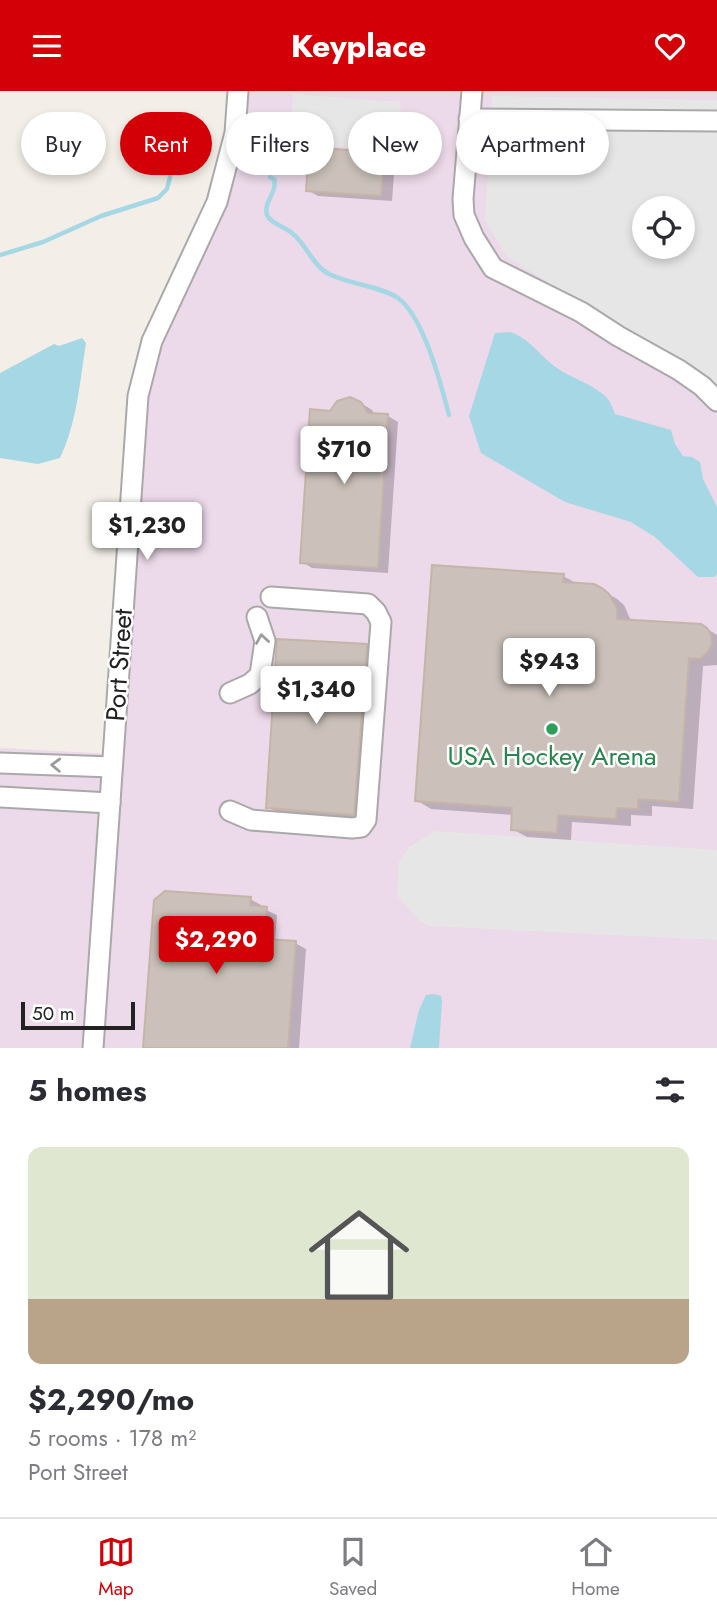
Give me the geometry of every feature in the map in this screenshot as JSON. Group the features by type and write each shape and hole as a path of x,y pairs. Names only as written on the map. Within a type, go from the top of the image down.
{"street":[{"name":"Port Street","path":"93,1048 138,397 152,341 217,202 235,133 238,91"},
{"path":"470,112 472,91"},
{"path":"609,120 717,121"},
{"path":"464,175 464,215 474,238 493,268 581,312 679,370 702,386 717,401"},
{"path":"230,811 251,820 352,828 361,827 366,820 381,622 368,604 271,597"},
{"path":"230,694 250,684 260,675 265,641 257,617"},
{"path":"0,763 112,767"},
{"path":"0,797 110,803"}],"shaded area":[{"path":"238,91 717,91 717,1048 0,1048 0,748 113,754 138,396 204,232 226,141 226,175 334,175 334,112 233,112"},
{"path":"293,94 401,102 400,112 348,112 348,147 334,146 334,112 292,112"},
{"path":"492,96 717,100 717,398 683,365 507,257 485,221 488,175 609,175 609,112 491,112"},
{"path":"434,831 717,850 717,940 428,926 397,896 399,862 408,848"}],"water":[{"path":"510,332 529,343 557,368 602,394 615,414 671,430 675,444 683,456 700,462 703,479 717,507 717,574 714,577 698,577 655,537 631,522 565,502 481,453 469,416 495,333"},
{"path":"82,338 86,343 77,402 60,458 38,464 0,458 0,373 54,344 59,346"},
{"path":"426,995 441,996 442,1001 439,1048 410,1048 419,1010"}],"building":[{"path":"334,149 348,150 348,175 383,175 381,196 306,191 307,175 334,175"},
{"path":"350,397 361,402 368,413 388,414 378,568 300,563 310,409 330,411 337,401"},
{"name":"USA Hockey Arena","path":"432,565 564,574 563,582 594,584 602,588 609,594 617,609 617,619 701,624 707,628 712,644 708,652 700,659 689,658 679,802 638,799 638,809 617,808 616,819 558,815 557,833 511,830 512,808 415,801"},
{"path":"277,639 367,644 354,815 266,808"},
{"path":"165,891 251,897 250,905 267,907 264,939 296,941 288,1048 143,1048 154,900"}],"waterway":[{"path":"0,255 43,242 101,216 158,198 167,189 170,175"},
{"path":"270,177 275,184 267,206 267,215 297,238 322,269 335,277 391,294 407,307 430,352 449,415"}],"place":[{"name":"USA Hockey Arena","path":"552,729"}]}
